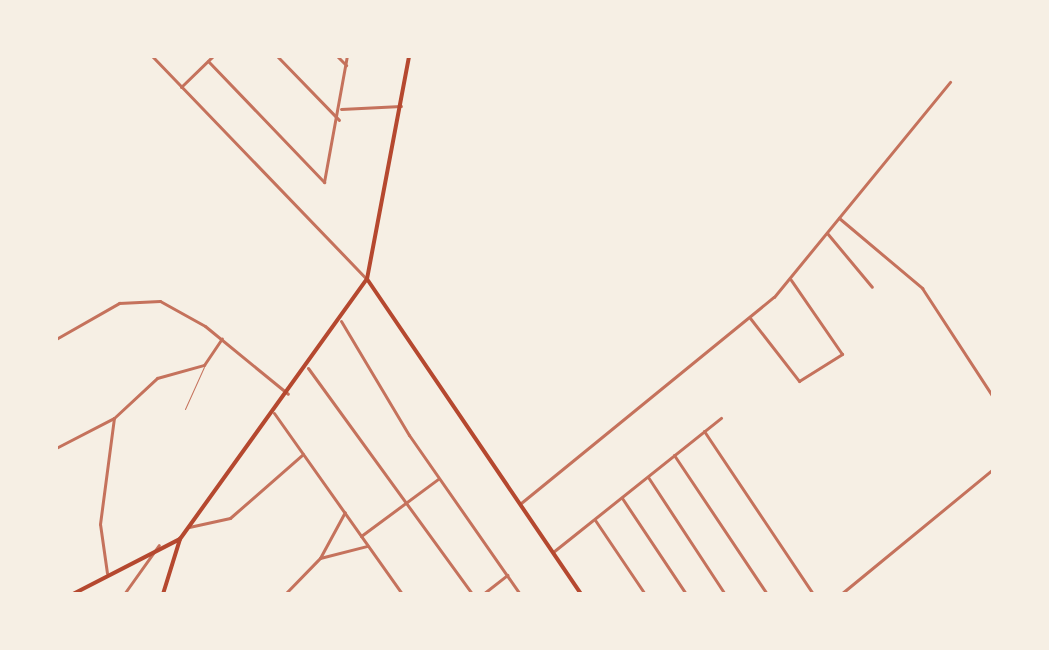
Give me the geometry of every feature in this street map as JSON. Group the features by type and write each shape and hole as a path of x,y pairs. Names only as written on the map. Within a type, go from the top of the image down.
{"main road":[{"path":"163,594 180,539 308,368 367,279 409,56"},
{"path":"367,279 581,594"},
{"path":"73,594 159,545 180,539"}],"street":[{"path":"152,56 367,279"},
{"path":"181,87 213,56"},
{"path":"277,56 339,120"},
{"path":"337,56 346,65"},
{"path":"208,61 321,182 328,177 347,56"},
{"path":"521,503 750,318 791,280 950,82"},
{"path":"341,109 401,106"},
{"path":"839,218 922,288 993,397"},
{"path":"827,233 872,287"},
{"path":"750,318 799,381 842,354 791,280"},
{"path":"56,339 119,303 146,299 173,306 222,338 288,394"},
{"path":"341,321 438,479 520,594"},
{"path":"56,448 114,418 157,378 204,365 222,338"},
{"path":"308,368 472,594"},
{"path":"274,413 402,594"},
{"path":"107,573 100,524 114,418"},
{"path":"553,552 721,418"},
{"path":"704,431 813,594"},
{"path":"189,527 230,518 303,453"},
{"path":"674,455 767,594"},
{"path":"841,594 993,469"},
{"path":"647,477 725,594"},
{"path":"361,536 403,500 438,479"},
{"path":"622,498 686,594"},
{"path":"285,594 320,558 345,512"},
{"path":"595,520 645,594"},
{"path":"124,594 159,545"},
{"path":"320,558 368,546"},
{"path":"483,594 507,575"}],"lane":[{"path":"185,409 204,365"}]}
